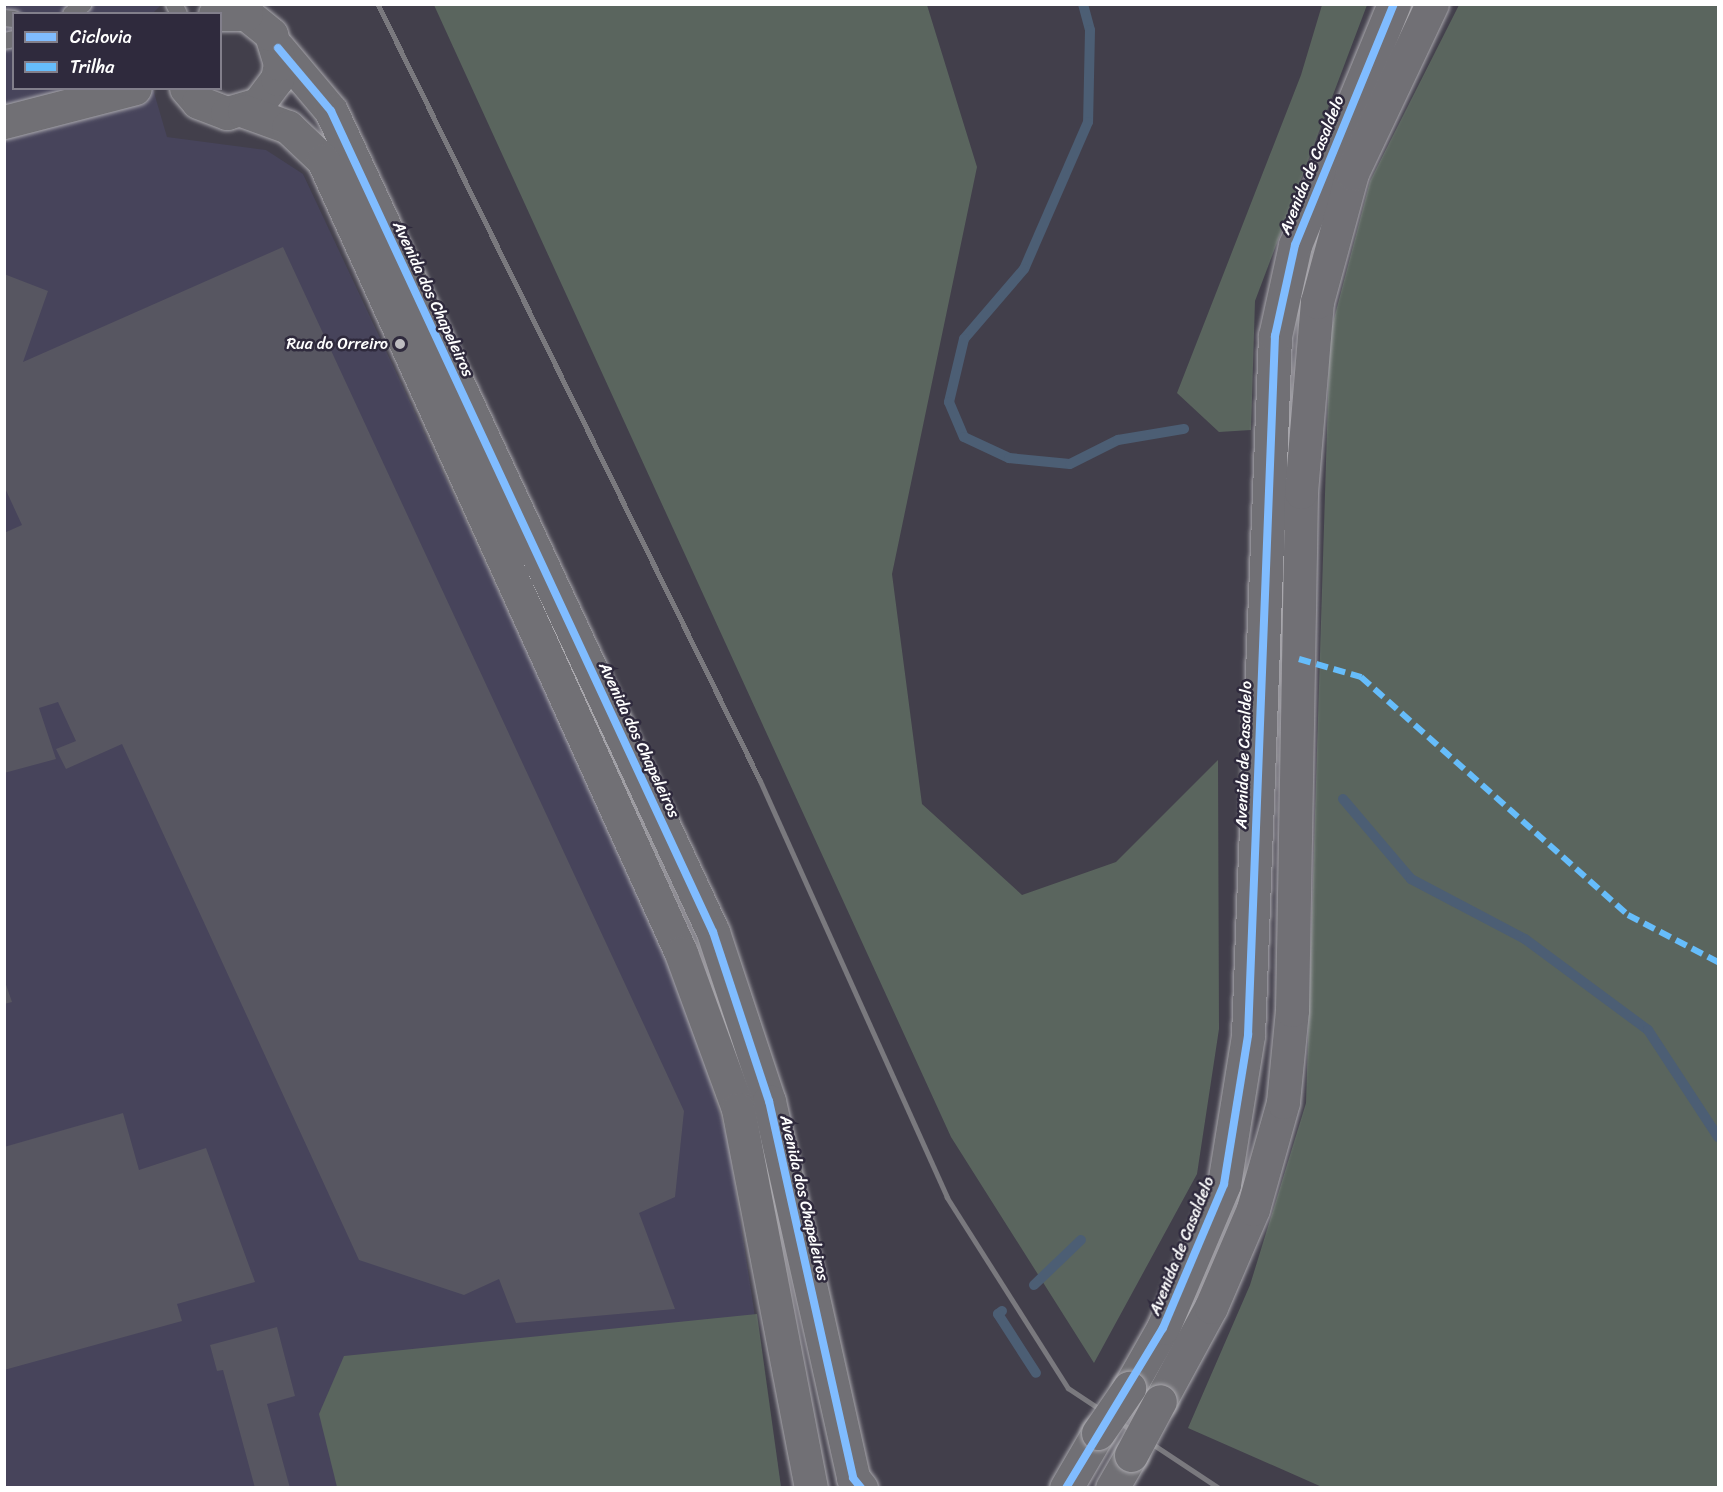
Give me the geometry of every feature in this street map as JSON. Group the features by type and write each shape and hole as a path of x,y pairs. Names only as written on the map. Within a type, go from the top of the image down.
{"street":[{"name":"Avenida de Casaldelo","path":"1066,1488 1163,1329 1224,1184 1248,1035 1275,336 1295,245 1394,4"},
{"path":"1112,1488 1211,1307 1253,1209 1283,1102 1292,1010 1301,492 1317,302 1352,173 1432,4"},
{"name":"Avenida dos Chapeleiros","path":"225,10 260,22 278,48 331,111 713,932 768,1101 853,1478 861,1488"},
{"path":"244,111 269,93 277,80 278,48"},
{"path":"4,122 127,90"},
{"path":"188,90 212,110 244,111 288,127 323,160 681,953 738,1110 811,1488"}],"shaded area":[{"path":"5,5 161,5 154,12 12,12 12,90 153,90 167,137 266,150 303,174 675,967 728,1140 781,1487 5,1488"},
{"path":"434,5 927,5 977,167 892,574 922,804 1022,895 1116,862 1218,760 1219,1029 1197,1174 1094,1363 951,1137"},
{"path":"1322,5 1367,5 1255,301 1251,430 1219,432 1177,393 1301,75"},
{"path":"1459,5 1718,5 1718,1487 1322,1487 1188,1428 1250,1285 1306,1103 1330,334 1370,181"},
{"path":"757,1314 781,1487 337,1487 319,1414 344,1356"}],"building":[{"path":"283,247 684,1111 675,1197 639,1213 675,1309 516,1323 499,1279 464,1295 359,1260 122,744 66,769 56,749 76,741 58,702 39,708 56,759 4,773 4,533 22,525 4,486 4,274 48,291 23,362"},
{"path":"4,979 12,1002 4,1004"},
{"path":"123,1113 139,1170 206,1148 255,1282 177,1304 182,1321 4,1370 4,1147"},
{"path":"277,1327 295,1396 267,1404 290,1488 255,1488 223,1370 217,1371 210,1345"}],"waterway":[{"path":"1083,4 1090,30 1088,122 1024,269 964,339 949,402 964,437 1009,458 1070,464 1118,440 1184,429"},
{"path":"1343,799 1411,879 1525,939 1648,1030 1718,1137"},
{"path":"1034,1285 1081,1240"},
{"path":"1002,1311 998,1314 1036,1373"}],"railway":[{"path":"378,4 760,780 947,1197 1068,1388 1219,1488"}],"marked path":[{"path":"1299,659 1361,677 1628,915 1718,962"}],"cycle path":[{"path":"1066,1488 1163,1328 1224,1184 1248,1035 1275,336 1295,245 1394,4"},
{"path":"278,48 331,111 713,932 769,1101 853,1478 861,1488"}],"place":[{"name":"Rua do Orreiro","path":"400,344"}]}
